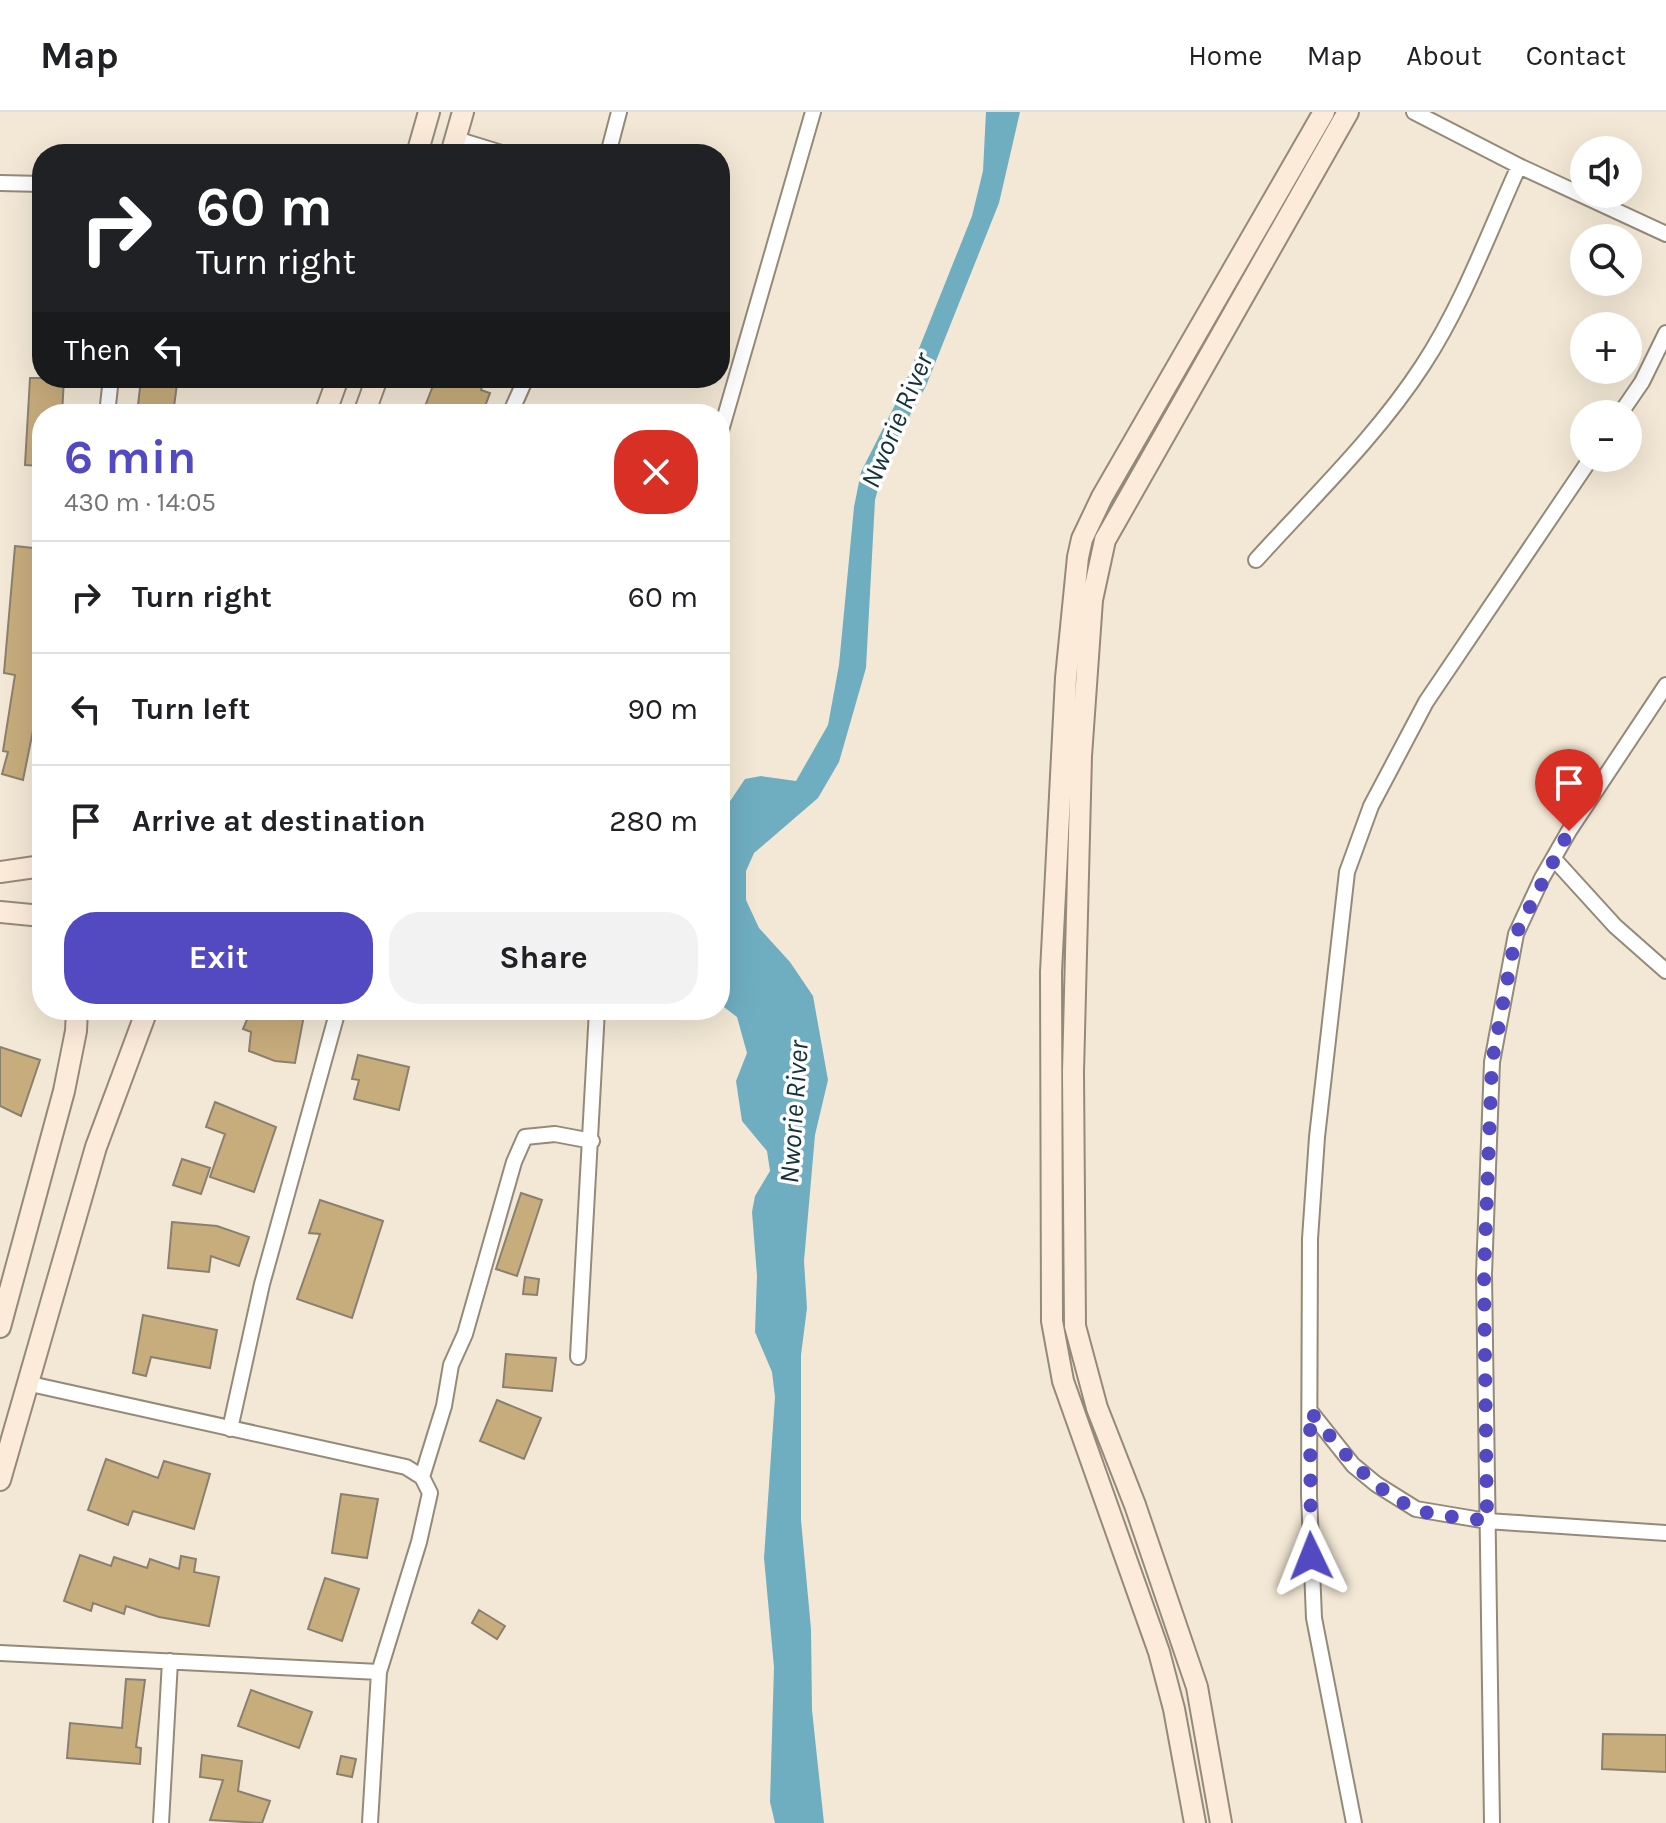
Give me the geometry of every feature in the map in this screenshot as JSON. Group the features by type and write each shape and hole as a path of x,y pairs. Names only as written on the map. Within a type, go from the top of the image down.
{"main road":[{"path":"420,144 429,112"},
{"path":"455,144 463,112"},
{"path":"1195,1823 1174,1709 1159,1652 1063,1381 1052,1321 1051,972 1066,678 1082,539 1110,483 1324,112"},
{"path":"1221,1823 1197,1687 1135,1505 1097,1408 1075,1326 1073,1072 1084,696 1092,600 1105,540 1348,112"},
{"path":"0,872 32,867"},
{"path":"0,912 32,915"},
{"path":"0,1327 64,1091 77,1020"},
{"path":"0,1480 96,1147 143,1020"}],"street":[{"path":"611,144 619,112"},
{"path":"729,404 813,112"},
{"path":"1414,112 1519,166 1666,234"},
{"path":"1256,560 1386,414 1423,365 1449,321 1519,166"},
{"path":"0,183 32,184"},
{"path":"1630,400 1666,333"},
{"path":"1354,1823 1314,1618 1309,1495 1310,1239 1317,1137 1347,872 1371,806 1426,702 1582,472"},
{"path":"1492,1823 1484,1274 1492,1062 1516,934 1554,859 1666,685"},
{"path":"1554,859 1615,926 1666,971"},
{"path":"230,1429 262,1284 335,1020"},
{"path":"578,1357 597,1020"},
{"path":"422,1477 444,1406 451,1365 465,1334 514,1162 525,1137 555,1134 592,1141"},
{"path":"26,1383 406,1467 422,1477 430,1493 425,1517 379,1672 370,1823"},
{"path":"1310,1411 1353,1465 1376,1484 1416,1509 1487,1521 1666,1533"},
{"path":"0,1653 379,1672"},
{"path":"161,1823 170,1661"}],"water":[{"name":"Nworie River","path":"986,112 1020,112 999,203 926,386 886,459 875,500 866,668 839,762 818,798 754,853 746,871 746,900 759,928 790,962 813,996 828,1080 815,1135 804,1261 807,1308 801,1355 801,1520 811,1629 812,1710 824,1823 775,1823 770,1802 774,1667 764,1558 775,1397 772,1372 755,1332 757,1276 752,1212 755,1196 770,1171 767,1151 742,1121 736,1081 747,1053 737,1017 730,1012 730,801 745,779 761,776 796,781 828,725 839,665 854,507 861,472 902,391 972,216 983,171"}],"building":[{"path":"32,378 32,388 63,388 63,404 32,404 32,465 25,465"},
{"path":"140,388 176,388 174,404 138,404"},
{"path":"432,388 482,388 490,393 486,404 426,404"},
{"path":"15,546 32,548 32,736 23,780 2,774 8,752 3,751 15,675 4,673"},
{"path":"247,1020 303,1020 295,1063 275,1061 249,1051 251,1032 243,1029"},
{"path":"0,1047 40,1060 21,1116 0,1106"},
{"path":"358,1055 409,1067 399,1110 354,1099 359,1080 352,1079"},
{"path":"215,1102 276,1127 254,1192 210,1177 225,1134 206,1127"},
{"path":"182,1159 210,1168 201,1194 173,1185"},
{"path":"521,1193 542,1200 517,1276 496,1269"},
{"path":"320,1200 383,1221 352,1318 297,1299 320,1234 309,1233"},
{"path":"172,1222 217,1226 249,1237 239,1266 211,1256 209,1272 168,1268"},
{"path":"525,1277 539,1279 537,1295 523,1294"},
{"path":"143,1315 217,1330 210,1368 151,1357 146,1376 133,1373"},
{"path":"506,1354 556,1358 552,1391 503,1387"},
{"path":"497,1400 541,1418 524,1459 480,1441"},
{"path":"106,1459 158,1478 164,1461 210,1474 194,1529 133,1511 128,1525 88,1510"},
{"path":"341,1494 378,1499 367,1558 332,1553"},
{"path":"80,1555 111,1566 114,1557 147,1568 150,1559 179,1569 181,1556 196,1559 194,1572 219,1577 209,1626 159,1617 126,1606 124,1614 93,1603 91,1611 64,1601"},
{"path":"325,1578 359,1589 342,1641 308,1629"},
{"path":"479,1610 505,1626 497,1639 472,1623"},
{"path":"126,1679 145,1680 136,1747 141,1748 140,1764 67,1758 70,1723 122,1728"},
{"path":"251,1690 312,1712 299,1748 238,1726"},
{"path":"1603,1734 1666,1735 1666,1772 1602,1769"},
{"path":"202,1755 242,1761 238,1791 270,1801 262,1823 210,1820 223,1780 200,1777"},
{"path":"341,1756 356,1759 352,1777 337,1774"}],"route":[{"path":"1311,1556 1310,1411 1353,1465 1376,1484 1416,1509 1487,1521 1484,1274 1492,1062 1516,934 1542,878 1569,831"}]}
